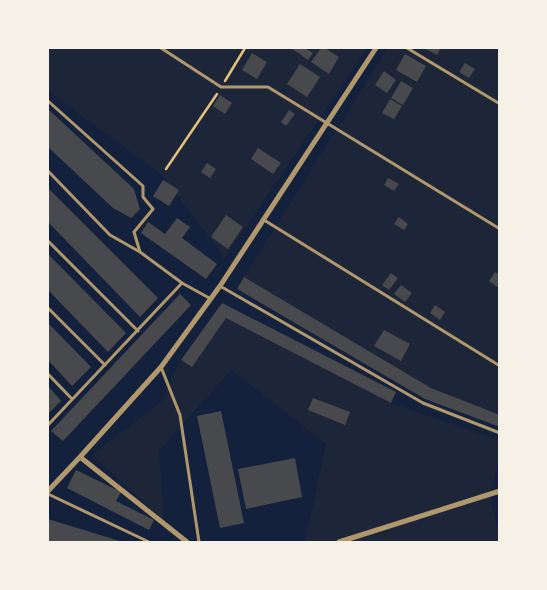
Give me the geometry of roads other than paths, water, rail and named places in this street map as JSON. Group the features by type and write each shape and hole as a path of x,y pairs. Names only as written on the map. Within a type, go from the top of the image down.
{"street":[{"path":"48,492 161,367 220,286 376,48"},
{"path":"80,457 187,542"},
{"path":"339,542 500,490"}],"lane":[{"path":"161,48 222,87 268,87 500,229"},
{"path":"407,48 500,104"},
{"path":"48,101 143,186 144,197 152,209 134,232 140,252"},
{"path":"48,171 110,236 140,252 182,283 211,298"},
{"path":"263,219 500,366"},
{"path":"48,241 138,330"},
{"path":"48,425 182,283"},
{"path":"220,286 423,403 500,433"},
{"path":"48,308 104,365"},
{"path":"161,367 180,415 199,542"},
{"path":"48,374 72,399"},
{"path":"48,492 149,542"}]}
